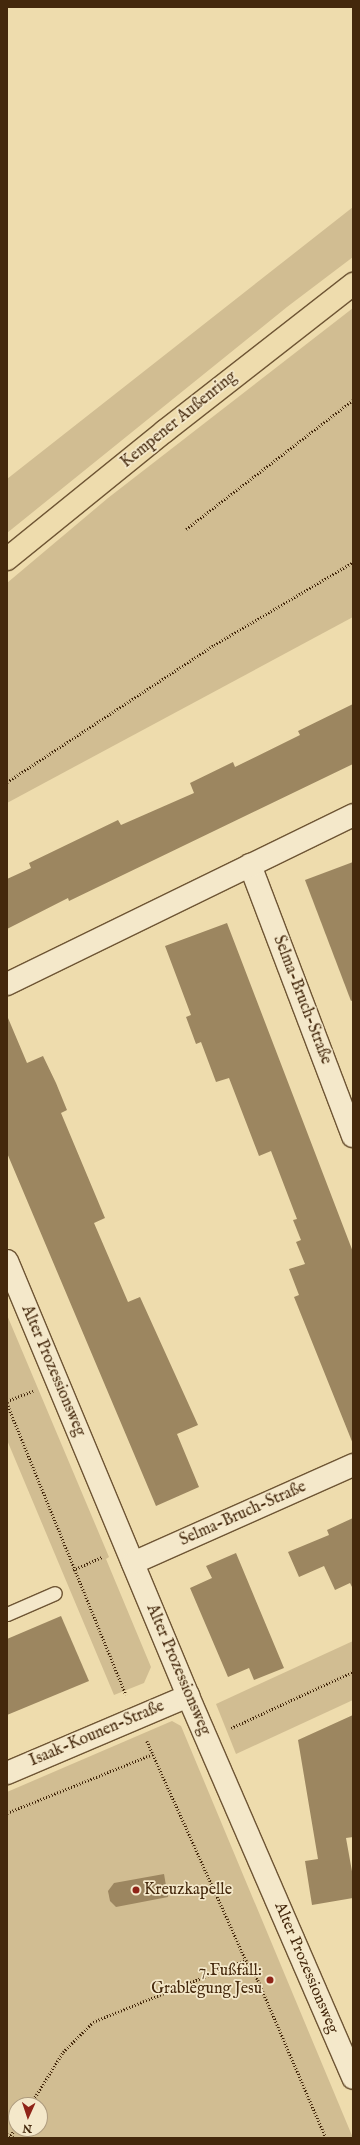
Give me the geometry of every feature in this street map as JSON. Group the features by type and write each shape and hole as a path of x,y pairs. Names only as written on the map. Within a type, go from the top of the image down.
{"main road":[{"name":"Kempener Außenring","path":"7,559 177,421 353,284"}],"street":[{"path":"7,984 353,815"},
{"name":"Selma-Bruch-Straße","path":"250,865 353,1136"},
{"name":"Alter Prozessionsweg","path":"7,1261 188,1696 353,2078"},
{"name":"Selma-Bruch-Straße","path":"133,1563 353,1465"},
{"name":"Isaak-Kounen-Straße","path":"7,1773 188,1696"}],"lane":[{"path":"7,1614 55,1593"}],"path":[{"path":"186,529 353,400"},
{"path":"7,782 214,645 353,562"},
{"path":"7,1403 136,1718 246,1960 258,1980 326,2138"},
{"path":"207,1739 353,1672"},
{"path":"7,1813 153,1754"},
{"path":"35,2097 63,2052 93,2022 246,1960"}],"shaded area":[{"path":"353,207 353,257 287,307 7,533 7,479"},
{"path":"353,308 353,617 7,803 7,583 108,498"},
{"path":"7,1315 109,1557 106,1559 151,1667 144,1683 114,1695 7,1440"},
{"path":"353,1641 353,1700 236,1754 216,1704"},
{"path":"172,1721 181,1726 353,2138 7,2138 7,1792"}],"building":[{"path":"353,704 353,764 69,901 68,898 7,929 7,879 31,868 29,863 118,820 121,825 194,793 190,783 233,762 235,767 300,735 298,731"},
{"path":"353,862 353,1000 351,1001 305,880"},
{"path":"227,923 353,1252 353,1444 294,1297 299,1295 289,1269 305,1264 296,1242 301,1240 293,1220 297,1219 271,1151 259,1156 229,1078 216,1082 201,1042 196,1044 186,1017 191,1015 165,946"},
{"path":"8,1018 27,1063 43,1056 56,1083 67,1110 61,1113 105,1218 94,1223 128,1302 140,1297 198,1425 177,1434 199,1487 156,1506 7,1153"},
{"path":"353,1518 353,1589 350,1583 335,1590 324,1566 299,1577 288,1552 329,1535 327,1530"},
{"path":"236,1553 284,1668 254,1680 249,1668 228,1677 190,1588 212,1578 206,1566"},
{"path":"61,1616 89,1681 7,1715 7,1639"},
{"path":"353,1715 353,1837 346,1838 353,1877 353,1898 312,1905 305,1861 318,1859 298,1740"},
{"name":"Kreuzkapelle","path":"164,1874 168,1897 116,1907 110,1901 108,1891 114,1883"}],"place":[{"name":"Kreuzkapelle","path":"136,1890"},
{"name":"7.Fußfall: Grablegung Jesu","path":"270,1980"}]}
